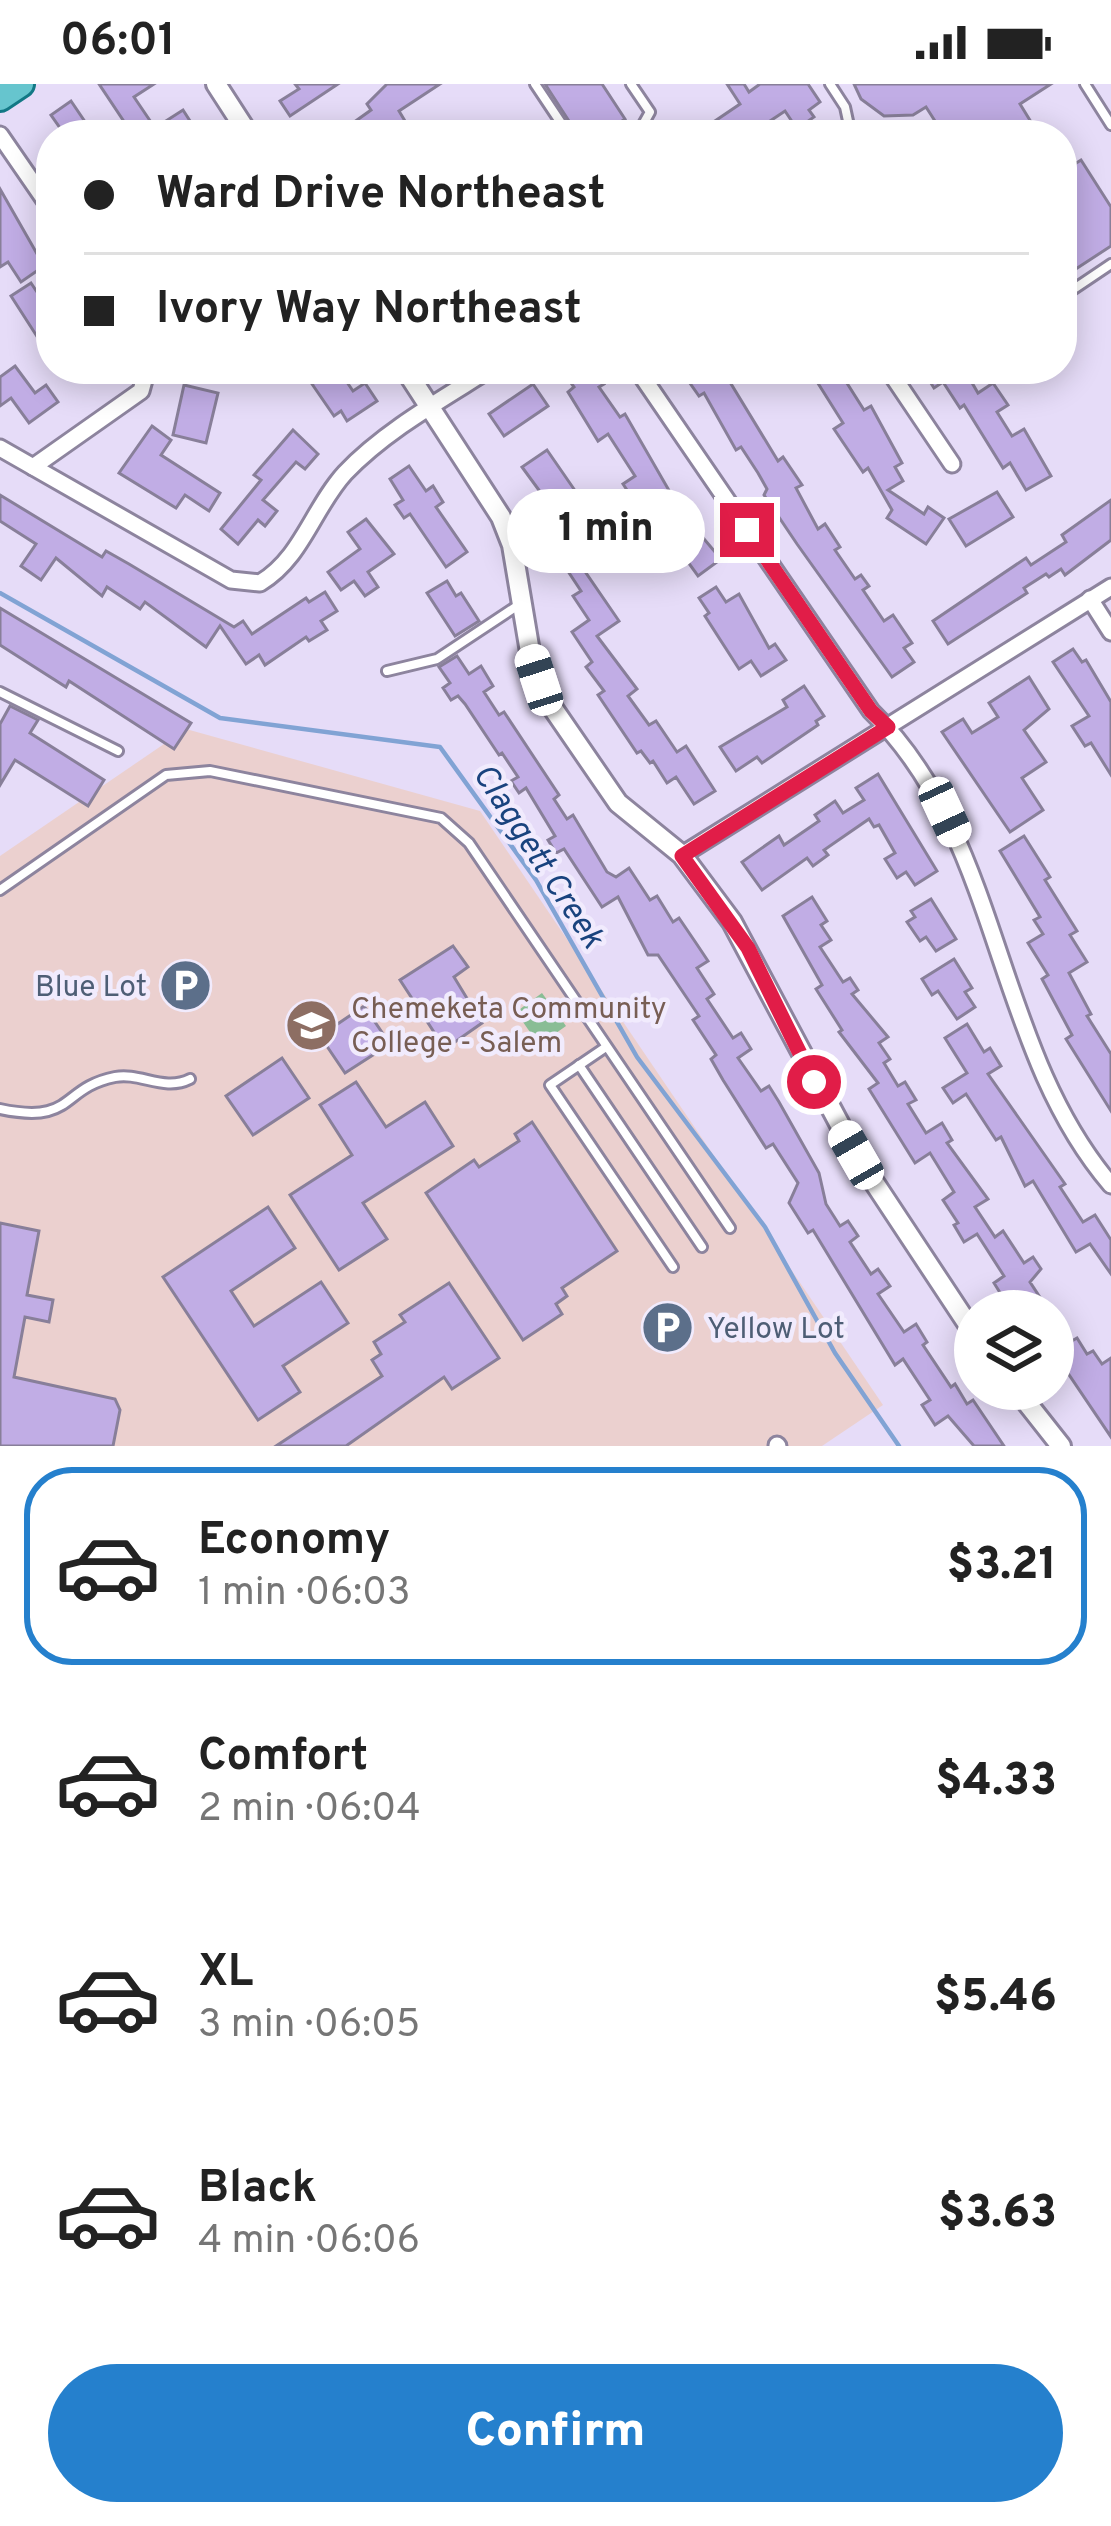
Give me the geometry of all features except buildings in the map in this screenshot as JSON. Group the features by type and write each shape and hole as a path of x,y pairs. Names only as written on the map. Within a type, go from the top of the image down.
{"main road":[{"path":"0,98 21,84"}],"street":[{"path":"216,84 239,120"},
{"path":"0,135 36,187"},
{"path":"33,467 129,400 140,384"},
{"path":"416,384 501,517 512,545 530,652 550,704 618,803 682,856 748,948 856,1155 954,1303"},
{"path":"0,448 231,580 260,584 292,554 340,478 467,384"},
{"path":"647,384 945,812 961,846 1018,1019 1057,1108 1111,1185"},
{"path":"898,384 952,464"},
{"path":"682,856 1111,587"},
{"path":"1090,599 1111,632"},
{"path":"1033,1410 1061,1446"}],"lane":[{"path":"535,84 559,120"},
{"path":"631,84 650,112 646,120"},
{"path":"830,84 849,120"},
{"path":"1085,84 1111,124"},
{"path":"1077,287 1111,264"},
{"path":"387,671 437,659 521,603"},
{"path":"0,692 118,751"},
{"path":"0,890 181,770 209,771 441,818 469,843 730,1228"},
{"path":"606,1047 550,1085 673,1267"},
{"path":"579,1065 702,1247"},
{"path":"0,1109 45,1115 112,1077 167,1084 190,1079"}],"shaded area":[{"name":"Chemeketa Community College - Salem","path":"186,729 480,811 883,1405 822,1446 0,1446 0,856"}],"green space":[{"path":"542,993 566,1026 539,1045 516,1012"}],"waterway":[{"name":"Claggett Creek","path":"0,593 220,718 440,747 536,880 637,1057 765,1227 835,1353 899,1446"}],"place":[{"name":"Blue Lot","path":"186,986"},
{"name":"Chemeketa Community College - Salem","path":"312,1025"},
{"name":"Yellow Lot","path":"668,1328"}],"route":[{"path":"747,530 871,711 888,727 682,856 748,948 814,1082"}]}
